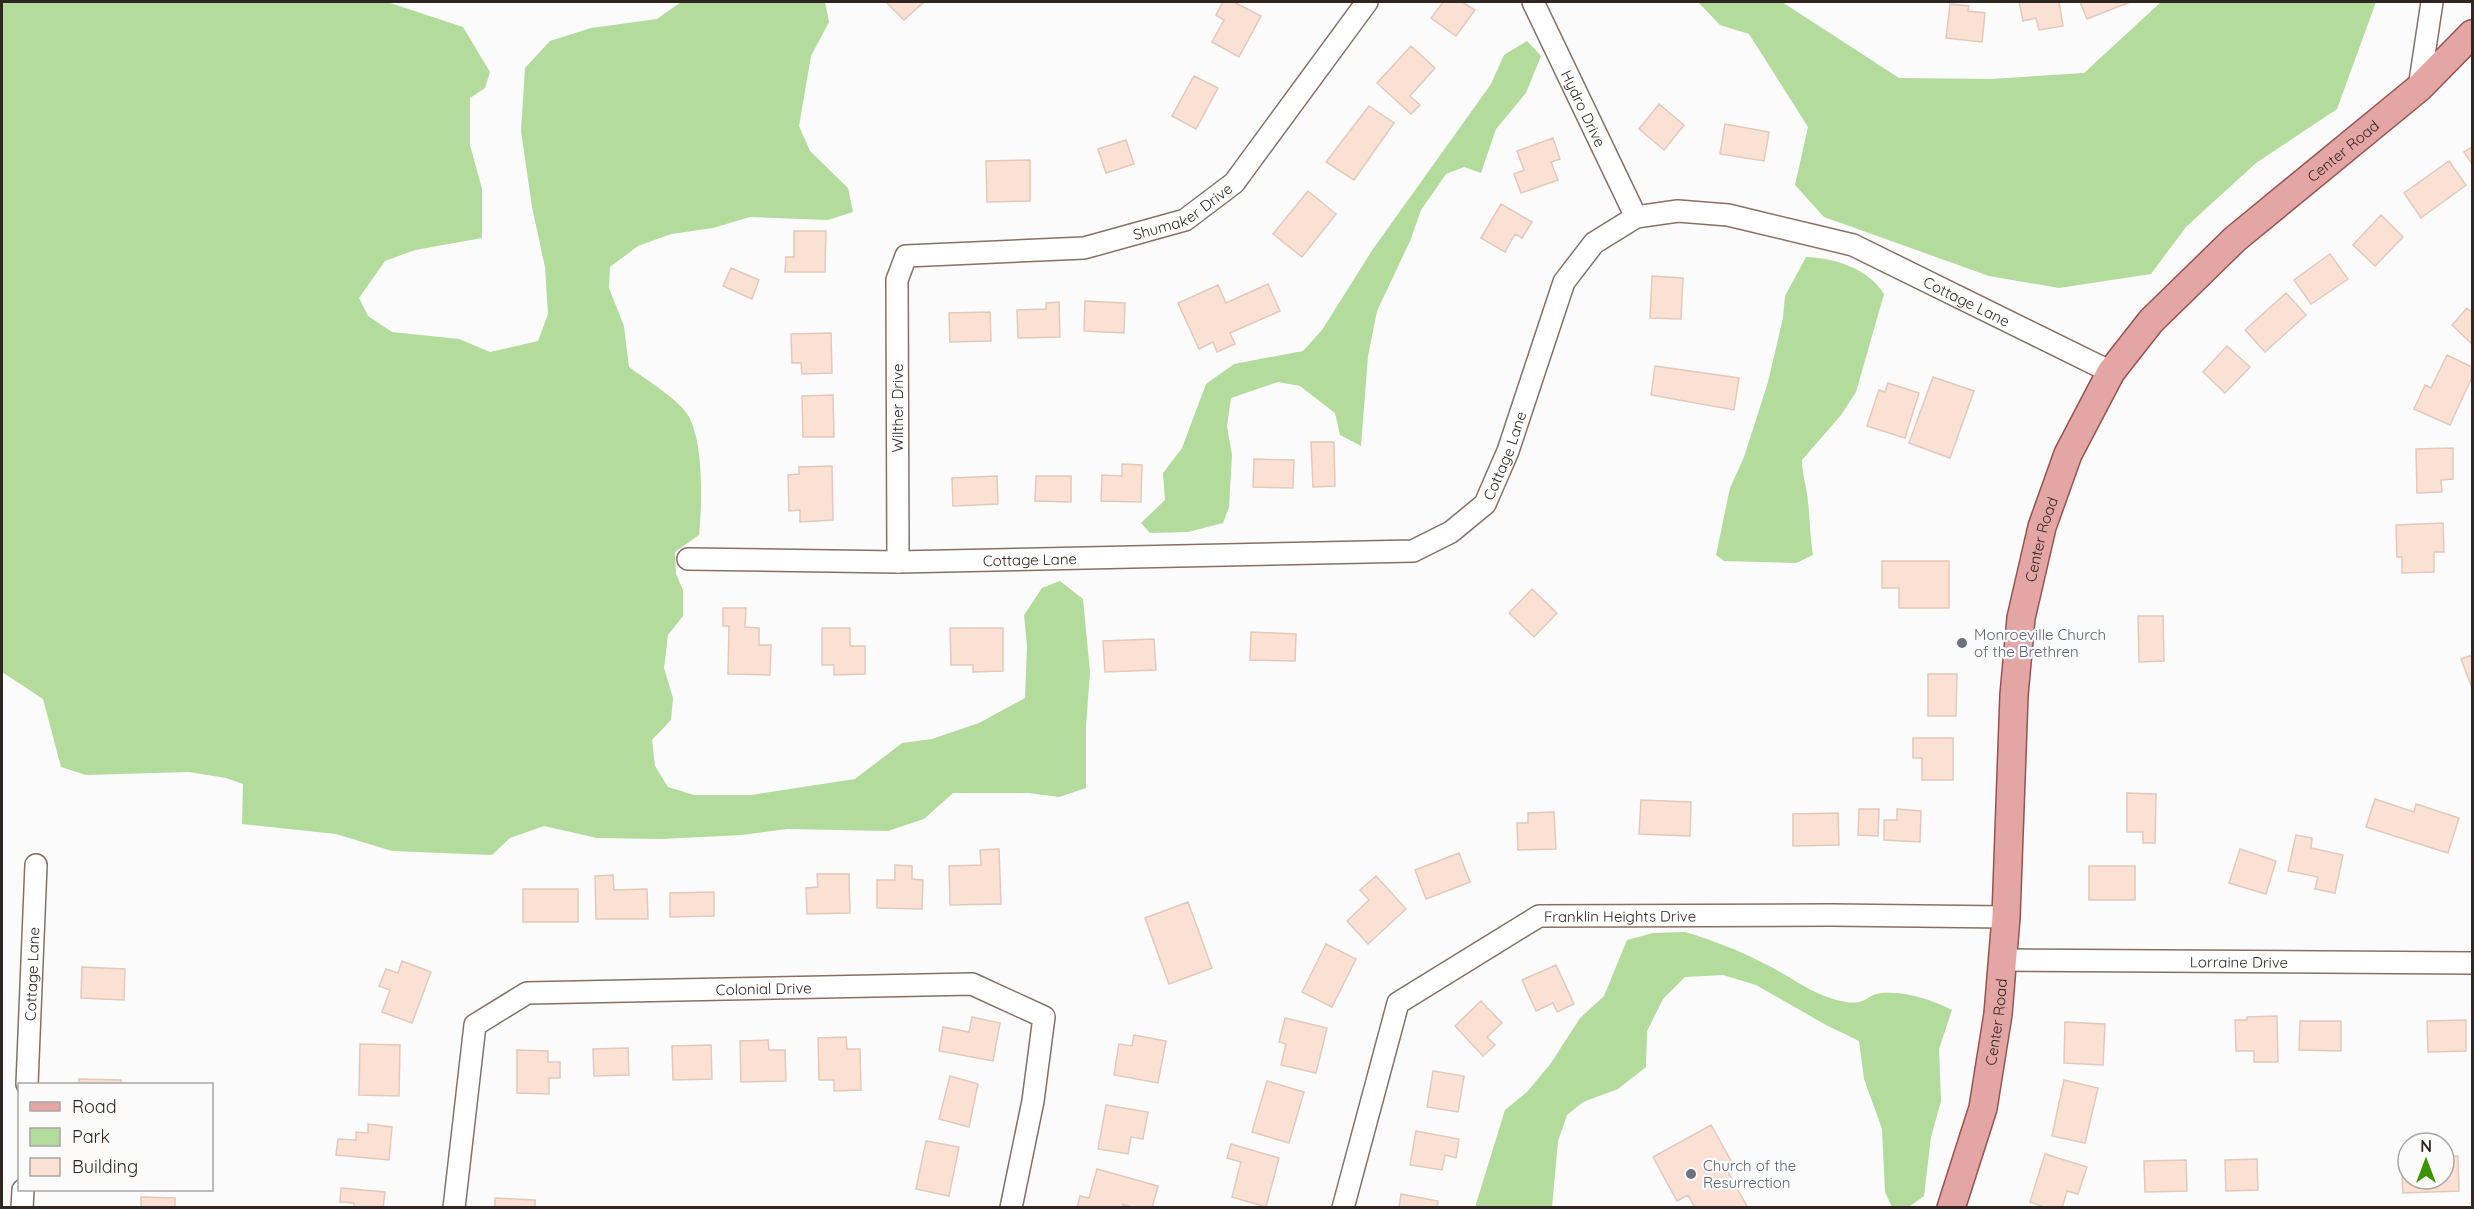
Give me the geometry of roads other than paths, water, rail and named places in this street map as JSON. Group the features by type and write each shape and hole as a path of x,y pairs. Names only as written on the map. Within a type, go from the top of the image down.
{"main road":[{"name":"Center Road","path":"1951,1208 1983,1108 1998,1014 2006,917 2014,694 2021,618 2042,527 2068,454 2111,372 2151,321 2235,239 2420,88 2472,34"}],"street":[{"name":"Shumaker Drive","path":"906,256 1084,248 1185,220 1234,183 1367,2"},
{"name":"Hydro Drive","path":"1533,2 1636,217"},
{"path":"2420,88 2432,2"},
{"name":"Cottage Lane","path":"688,559 898,562 1413,551 1451,532 1485,504 1508,452 1564,282 1594,243 1636,217 1678,211 1728,215 1852,245 2111,372"},
{"name":"Wilther Drive","path":"898,562 897,280 906,256"},
{"name":"Cottage Lane","path":"27,1083 36,865"},
{"name":"Franklin Heights Drive","path":"1343,1208 1398,1003 1539,916 2006,917"},
{"name":"Lorraine Drive","path":"2003,960 2472,963"},
{"name":"Colonial Drive","path":"454,1208 476,1025 527,993 972,984 1044,1017 1033,1101 1011,1208"},
{"path":"22,1208 23,1191"}],"place":[{"name":"Monroeville Church of the Brethren","path":"1962,643"},
{"name":"Church of the Resurrection","path":"1691,1174"}]}
